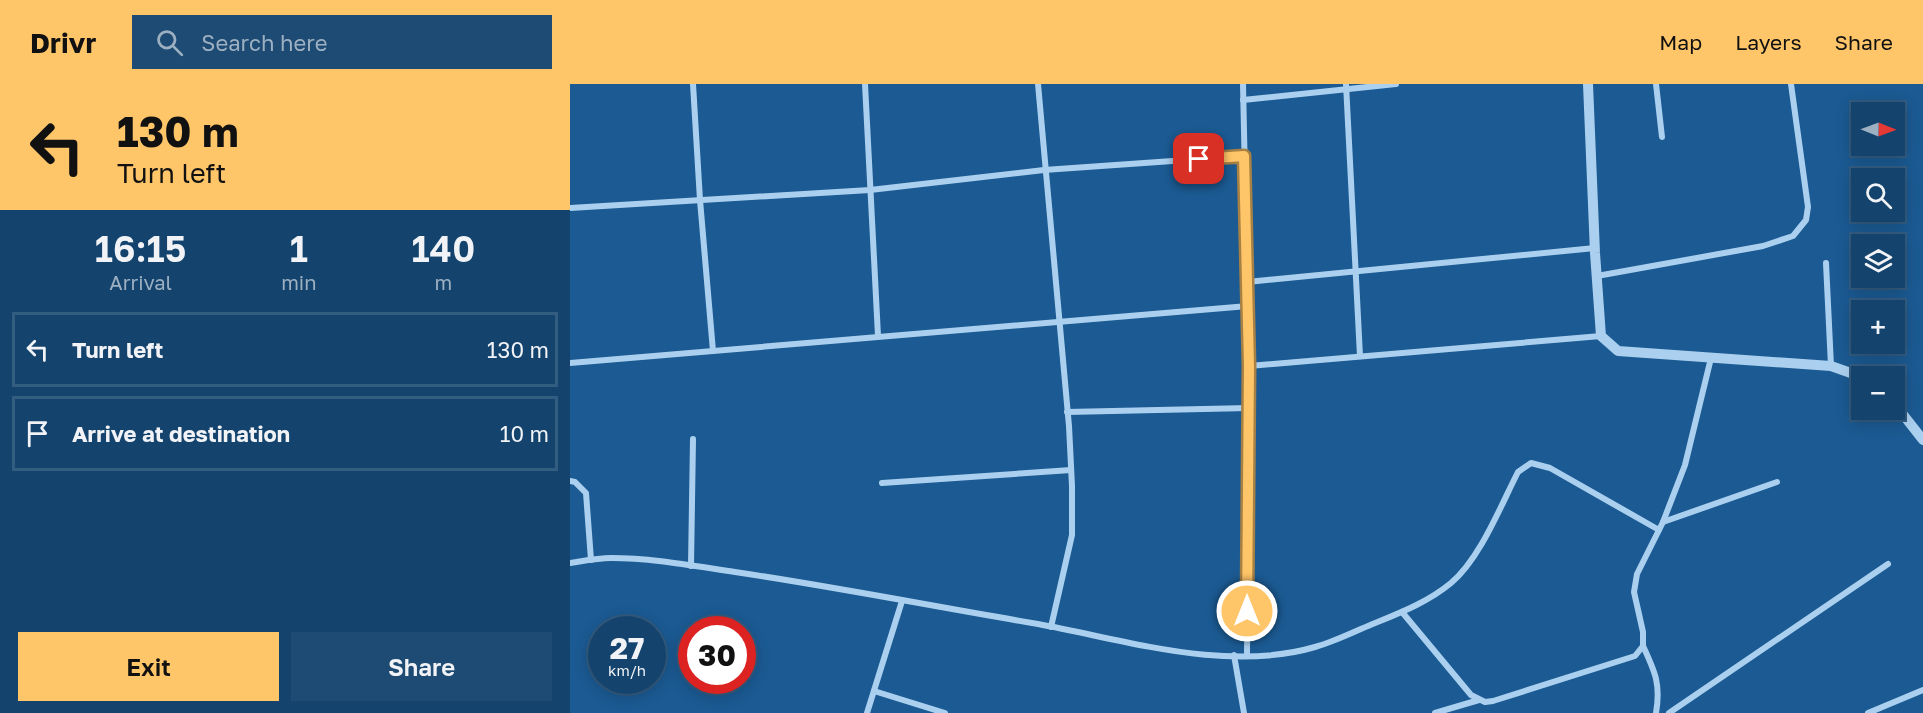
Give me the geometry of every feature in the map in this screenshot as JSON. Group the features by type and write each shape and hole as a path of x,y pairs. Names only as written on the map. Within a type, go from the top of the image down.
{"street":[{"path":"693,84 713,351"},
{"path":"865,84 878,336"},
{"path":"1038,84 1044,170 1068,412 1071,470 1072,535 1051,627"},
{"path":"1243,84 1249,366 1247,656"},
{"path":"1243,100 1346,87 1396,84"},
{"path":"1588,84 1601,336 1618,351 1831,366 1851,373"},
{"path":"1656,84 1662,137"},
{"path":"1597,276 1763,246 1793,236 1806,220 1808,207 1791,84"},
{"path":"1346,87 1360,357"},
{"path":"570,208 870,190 1044,170 1244,156"},
{"path":"1247,282 1595,248"},
{"path":"1826,263 1831,366"},
{"path":"570,363 1248,306"},
{"path":"1249,366 1601,336"},
{"path":"1656,713 1658,684 1656,674 1643,646 1643,632 1634,592 1637,574 1663,522 1685,465 1711,358"},
{"path":"1068,412 1249,408"},
{"path":"1905,417 1923,440"},
{"path":"691,566 693,439"},
{"path":"570,563 609,558 691,566 1051,627 1148,648 1196,654 1247,656 1273,655 1315,647 1402,612 1427,599 1452,582 1473,559 1518,472 1531,463 1550,468 1659,530"},
{"path":"882,483 1071,470"},
{"path":"570,481 575,482 586,493 591,560"},
{"path":"1663,522 1777,482"},
{"path":"1669,713 1888,564"},
{"path":"867,713 902,601"},
{"path":"1402,612 1471,695 1479,700"},
{"path":"1435,713 1479,700 1493,701 1620,662 1635,656 1643,646"},
{"path":"1234,655 1244,713"},
{"path":"1868,713 1923,690"},
{"path":"874,691 945,713"}],"route":[{"path":"1199,159 1244,156 1249,366 1247,611"}]}
